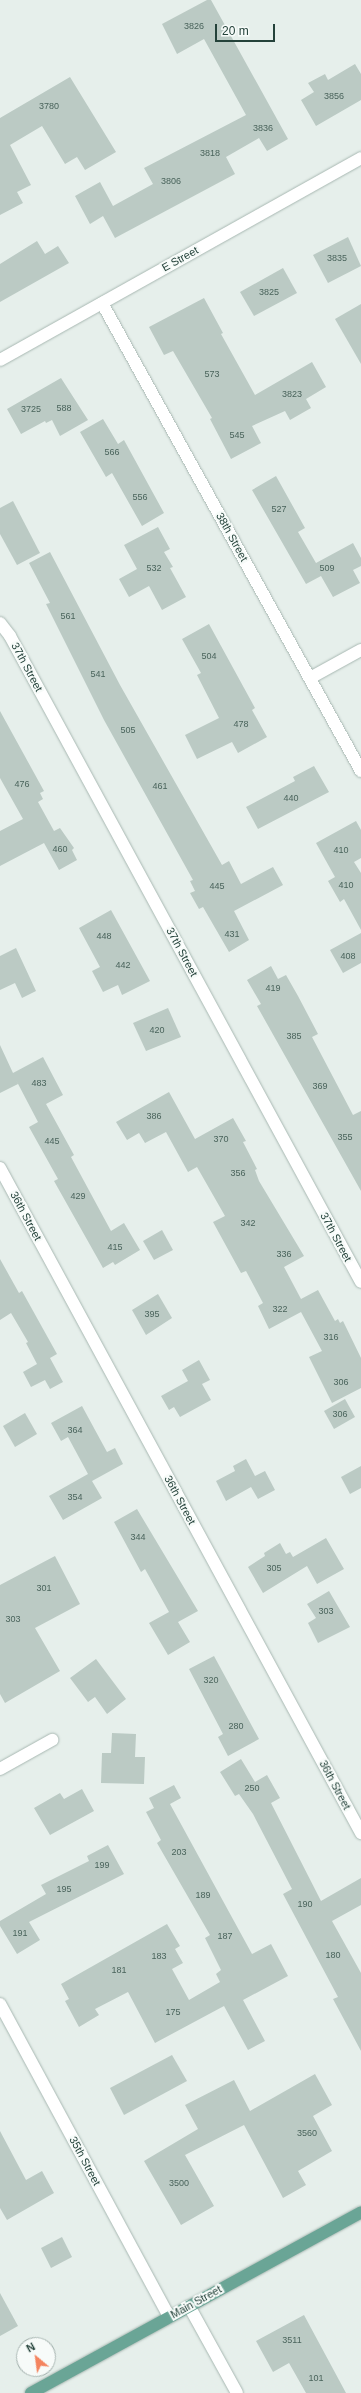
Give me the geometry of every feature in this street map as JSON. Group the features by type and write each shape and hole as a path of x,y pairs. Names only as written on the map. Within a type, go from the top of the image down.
{"main road":[{"name":"Main Street","path":"31,2393 361,2212"}],"street":[{"name":"E Street","path":"0,360 361,158"},
{"name":"38th Street","path":"102,303 361,771"},
{"name":"37th Street","path":"0,623 10,636 361,1282"},
{"path":"310,678 361,650"},
{"name":"36th Street","path":"0,1168 361,1833"},
{"path":"0,1769 52,1740"},
{"name":"35th Street","path":"0,2004 169,2317"},
{"path":"189,2306 237,2393"}],"building":[{"path":"207,0 211,0 288,139 267,151 259,138 226,157 235,174 115,238 103,216 90,224 75,196 100,182 113,206 153,184 144,168 246,115 204,39 177,54 162,24"},
{"path":"355,64 361,74 361,100 316,126 301,100 314,92 308,83 325,74 328,80"},
{"path":"70,77 116,152 85,170 77,157 65,164 42,126 10,145 31,185 17,192 23,203 0,215 0,118"},
{"path":"348,237 361,266 328,283 313,255"},
{"path":"37,241 45,254 58,246 69,263 0,302 0,264"},
{"path":"283,268 297,293 254,316 240,292"},
{"path":"204,298 223,333 221,334 255,395 312,362 326,387 306,399 311,408 290,420 285,411 252,426 261,443 231,459 210,419 212,418 173,351 164,355 149,327"},
{"path":"361,304 361,364 335,319"},
{"path":"61,378 88,420 60,436 52,420 46,423 45,421 21,434 7,409"},
{"path":"103,419 118,444 124,440 164,513 142,526 112,473 106,477 80,432"},
{"path":"276,476 305,528 298,532 316,563 353,543 361,558 361,566 353,570 360,583 333,597 321,576 306,584 252,490"},
{"path":"13,501 40,553 17,565 0,534 0,508"},
{"path":"158,527 170,549 164,552 173,567 170,568 186,597 162,610 149,586 129,597 119,579 137,569 124,545"},
{"path":"50,552 120,685 222,865 229,861 241,884 273,867 283,885 234,911 249,940 229,952 203,907 199,909 190,893 195,891 190,881 193,880 104,720 46,604 50,603 29,563"},
{"path":"209,624 255,708 252,710 267,737 238,753 232,742 197,759 185,735 219,718 197,675 201,673 182,639"},
{"path":"0,711 44,791 40,793 43,799 38,802 54,831 60,828 74,848 72,850 77,860 59,870 44,843 0,866 0,831 23,819 0,778"},
{"path":"314,766 329,792 258,829 246,807 295,781 293,777"},
{"path":"356,821 361,830 361,858 354,862 361,873 361,930 344,899 340,902 328,881 335,877 316,843"},
{"path":"111,910 150,981 122,995 118,985 103,992 92,971 100,967 79,928"},
{"path":"361,933 361,963 343,973 330,950"},
{"path":"16,948 36,991 22,998 15,983 0,990 0,956"},
{"path":"271,966 278,979 286,975 298,996 318,1034 312,1037 353,1115 361,1111 361,1191 257,1006 261,1004 247,980"},
{"path":"168,1008 181,1037 146,1051 133,1023"},
{"path":"0,1045 13,1073 43,1057 63,1095 46,1104 74,1155 71,1157 111,1231 124,1223 140,1250 115,1265 113,1262 103,1268 54,1181 58,1179 29,1127 38,1122 16,1080 18,1084 0,1093"},
{"path":"169,1092 195,1139 233,1118 246,1141 243,1142 257,1169 255,1170 259,1181 304,1256 284,1267 301,1299 318,1290 335,1321 338,1319 340,1323 343,1321 361,1358 361,1388 332,1403 309,1357 322,1351 301,1312 269,1329 258,1306 263,1303 246,1271 241,1273 213,1222 225,1216 197,1167 188,1172 166,1132 145,1143 139,1133 127,1140 116,1122"},
{"path":"162,1230 173,1250 154,1260 143,1241"},
{"path":"0,1259 19,1293 22,1291 57,1354 50,1358 63,1382 50,1389 45,1380 31,1387 23,1372 37,1364 26,1343 28,1342 11,1313 0,1320"},
{"path":"158,1294 172,1318 146,1335 132,1310"},
{"path":"199,1360 210,1380 202,1384 211,1400 180,1417 174,1407 169,1410 161,1396 188,1381 182,1370"},
{"path":"345,1399 355,1417 334,1429 324,1411"},
{"path":"82,1406 107,1452 115,1448 123,1464 92,1481 102,1498 63,1520 49,1496 88,1474 68,1437 61,1441 51,1423"},
{"path":"25,1413 37,1434 15,1447 3,1426"},
{"path":"246,1459 255,1476 265,1471 275,1490 258,1499 251,1487 226,1501 216,1481 235,1471 233,1466"},
{"path":"361,1466 361,1488 350,1494 341,1477"},
{"path":"137,1509 198,1611 178,1622 190,1642 168,1655 149,1623 169,1612 145,1569 141,1572 114,1522"},
{"path":"326,1538 344,1569 317,1584 307,1566 263,1593 248,1567 265,1556 264,1553 280,1543 286,1554 290,1552 293,1557"},
{"path":"55,1556 80,1604 35,1628 60,1671 5,1703 0,1694 0,1585"},
{"path":"329,1591 350,1627 318,1643 308,1623 316,1618 307,1604"},
{"path":"214,1656 259,1739 228,1756 218,1737 223,1734 189,1669"},
{"path":"96,1659 126,1699 107,1714 95,1697 88,1702 70,1678"},
{"path":"112,1733 136,1734 135,1757 145,1757 144,1784 101,1783 102,1753 111,1753"},
{"path":"241,1759 255,1782 267,1775 280,1798 271,1803 321,1901 361,1878 361,1905 332,1921 361,1973 361,2051 333,1999 338,1997 283,1894 292,1889 253,1814 239,1794 235,1796 220,1772"},
{"path":"174,1785 181,1798 170,1804 252,1954 271,1944 288,1976 243,2000 265,2041 248,2050 224,2006 155,2043 128,1992 95,2009 99,2015 79,2027 65,2001 69,1999 61,1984 167,1924 180,1946 175,1949 183,1963 172,1969 189,2000 220,1982 216,1974 221,1970 205,1938 210,1935 157,1843 161,1840 146,1812 154,1808 149,1798"},
{"path":"82,1789 94,1811 50,1835 34,1808 60,1793 64,1799"},
{"path":"108,1845 124,1874 29,1922 40,1940 17,1954 0,1926 0,1921 46,1894 41,1885 89,1861 87,1856"},
{"path":"172,2055 187,2081 124,2115 110,2088"},
{"path":"315,2074 332,2105 313,2116 332,2151 298,2171 306,2185 283,2198 244,2125 185,2155 214,2206 181,2225 144,2161 198,2129 185,2105 234,2080 250,2111"},
{"path":"0,2131 26,2180 42,2171 54,2193 7,2220 0,2208"},
{"path":"62,2237 72,2257 51,2268 41,2248"},
{"path":"0,2293 18,2326 0,2336"},
{"path":"304,2315 346,2393 306,2393 289,2363 273,2372 256,2341"}]}
